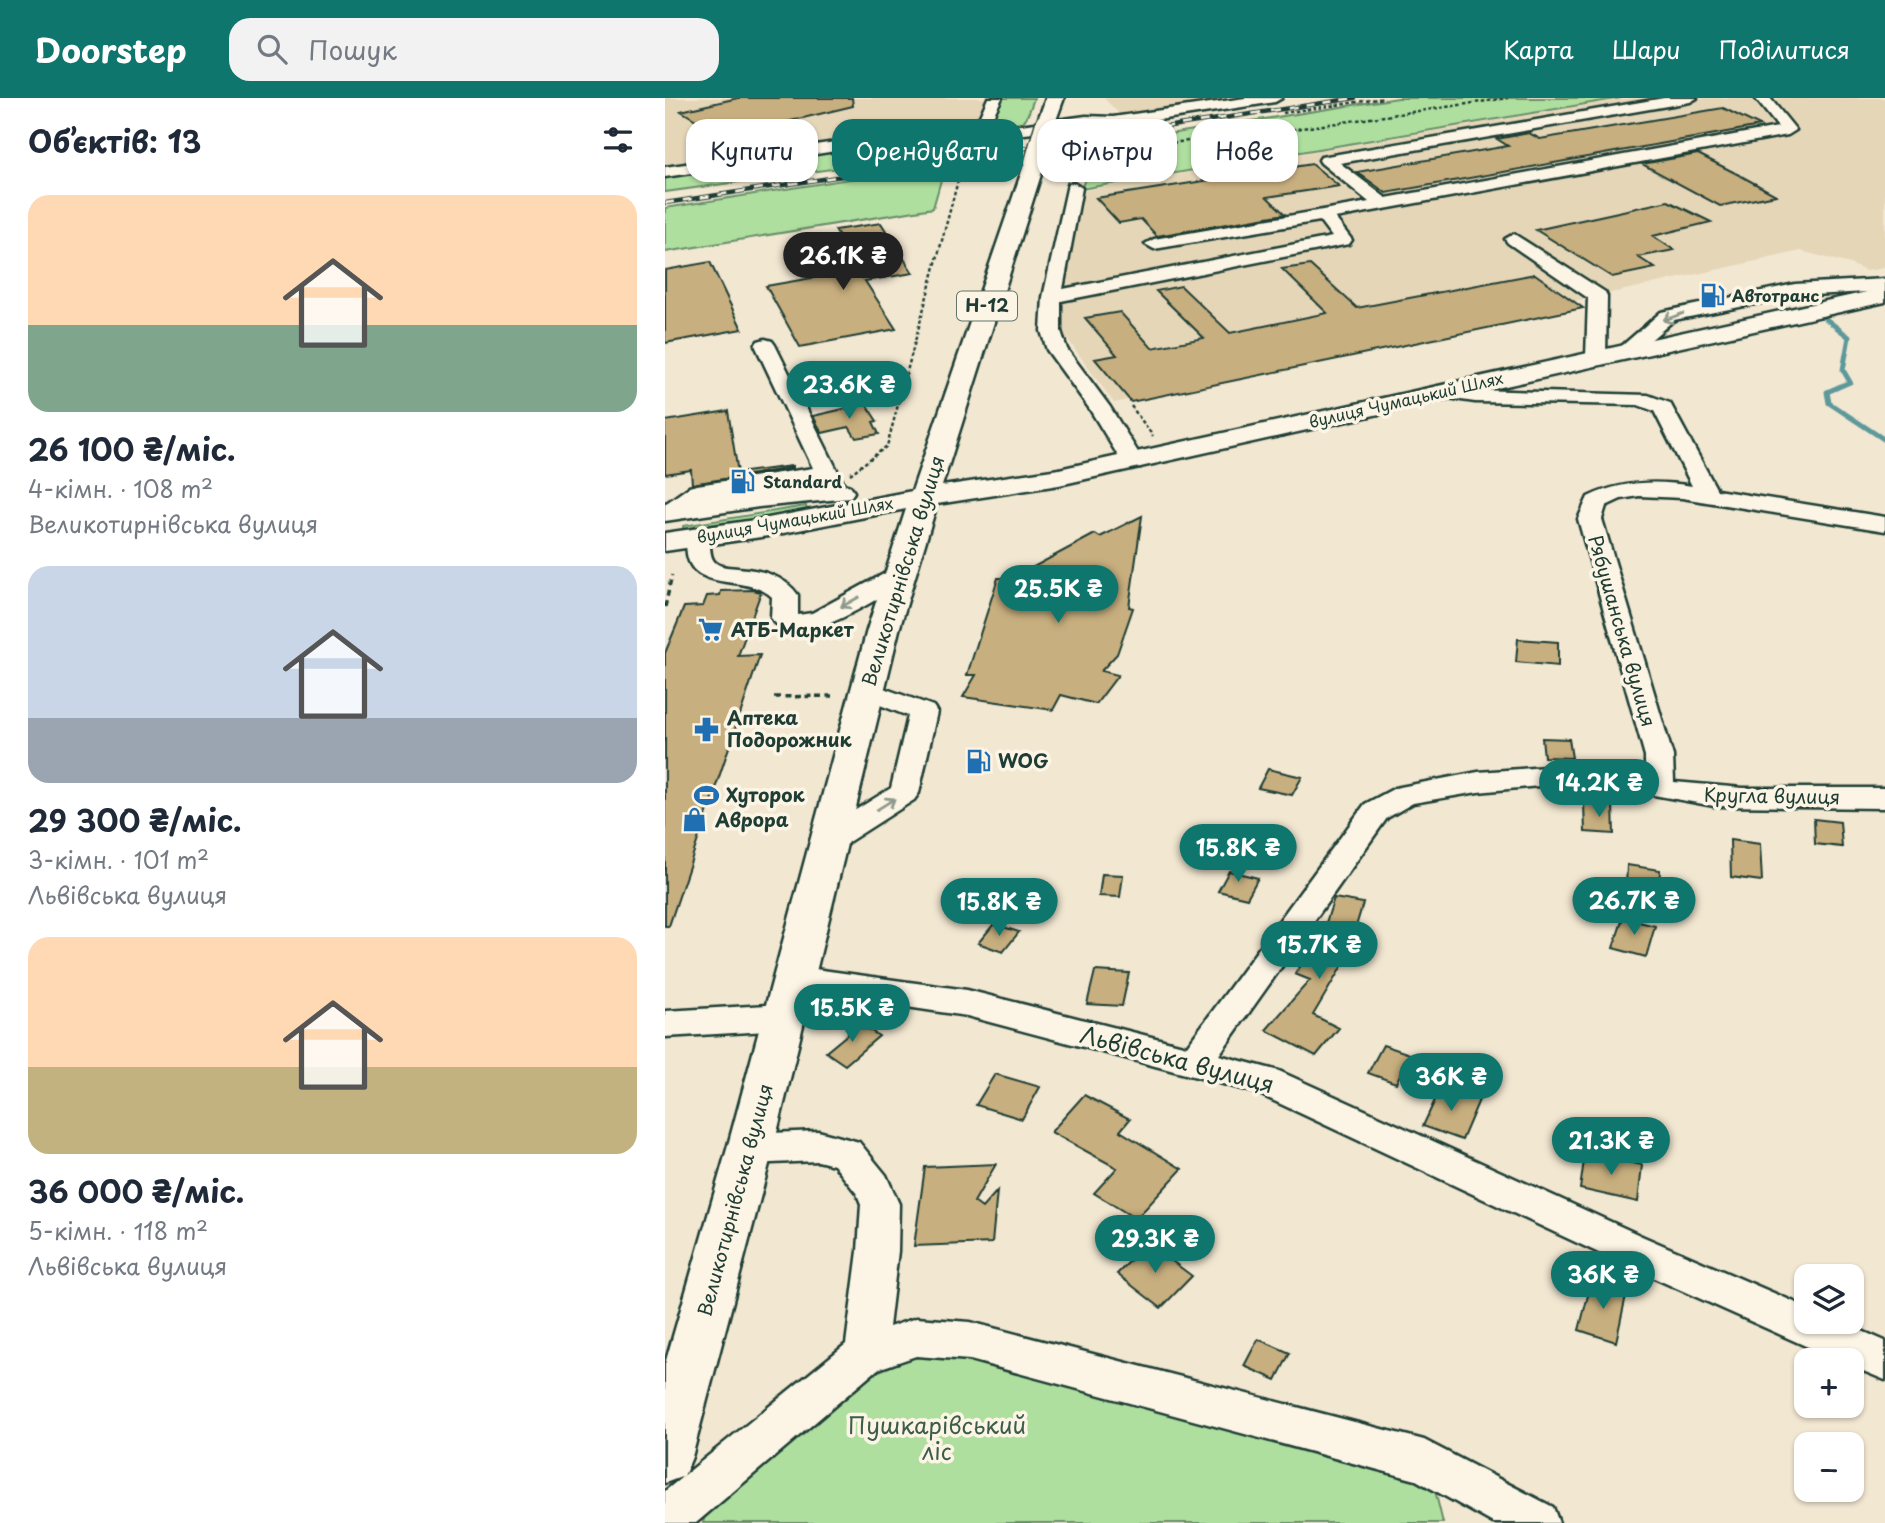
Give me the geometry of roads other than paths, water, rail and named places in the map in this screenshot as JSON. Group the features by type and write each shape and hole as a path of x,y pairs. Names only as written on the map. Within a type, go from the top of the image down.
{"main road":[{"name":"Великотирнівська вулиця","path":"665,1457 750,1149 867,690 900,575 1023,164 1047,123 1055,98"},
{"name":"вулиця Чумацький Шлях","path":"679,540 925,497 1027,483 1885,295"},
{"name":"вулиця Чумацький Шлях","path":"668,512 759,498 836,481 925,497"},
{"path":"668,512 679,540"}],"street":[{"path":"990,119 995,98"},
{"path":"1023,126 1113,122 1275,98"},
{"path":"1383,204 1327,160 1690,98"},
{"path":"1154,244 1788,130 1762,98"},
{"path":"665,172 832,148"},
{"path":"1074,188 1052,297 1051,331 1057,350 1099,407 1133,461"},
{"path":"1052,297 1343,240 1324,215"},
{"path":"1514,239 1598,296 1596,357"},
{"path":"1626,351 1668,316 1795,289 1885,285"},
{"path":"765,345 836,481"},
{"path":"1441,392 1475,396 1641,399 1663,407 1708,494"},
{"name":"Рябушанська вулиця","path":"1660,789 1659,757 1590,519 1597,502 1615,493 1639,489 1708,494 1885,524"},
{"path":"679,540 704,566 719,573 754,576 772,583 785,595 784,618 790,623 799,624 820,619 900,575"},
{"path":"828,841 904,793 923,712 867,690"},
{"path":"1194,1063 1376,810 1405,795 1478,782 1546,776 1604,777 1660,789"},
{"name":"Кругла вулиця","path":"1660,789 1729,796 1885,798"},
{"name":"Львівська вулиця","path":"665,1024 788,998 967,1003 1266,1081 1630,1249 1885,1361"},
{"path":"750,1149 818,1146 846,1153 873,1186 880,1204 878,1251 865,1354"},
{"path":"665,1520 865,1354 916,1337 969,1341 1425,1461 1486,1507 1537,1523"}],"waterway":[{"path":"1822,316 1849,337 1843,370 1850,382 1827,392 1829,403 1885,440"}],"railway":[{"path":"665,203 1355,98"}],"place":[{"name":"Автотранс","path":"1712,296"},
{"name":"Standard","path":"743,482"},
{"name":"АТБ-Маркет","path":"711,630"},
{"name":"Аптека Подорожник","path":"707,729"},
{"name":"WOG","path":"978,761"},
{"name":"Хуторок","path":"706,795"},
{"name":"Аврора","path":"695,820"}],"park label":[{"name":"Пушкарівський ліс","path":"937,1439"}]}
